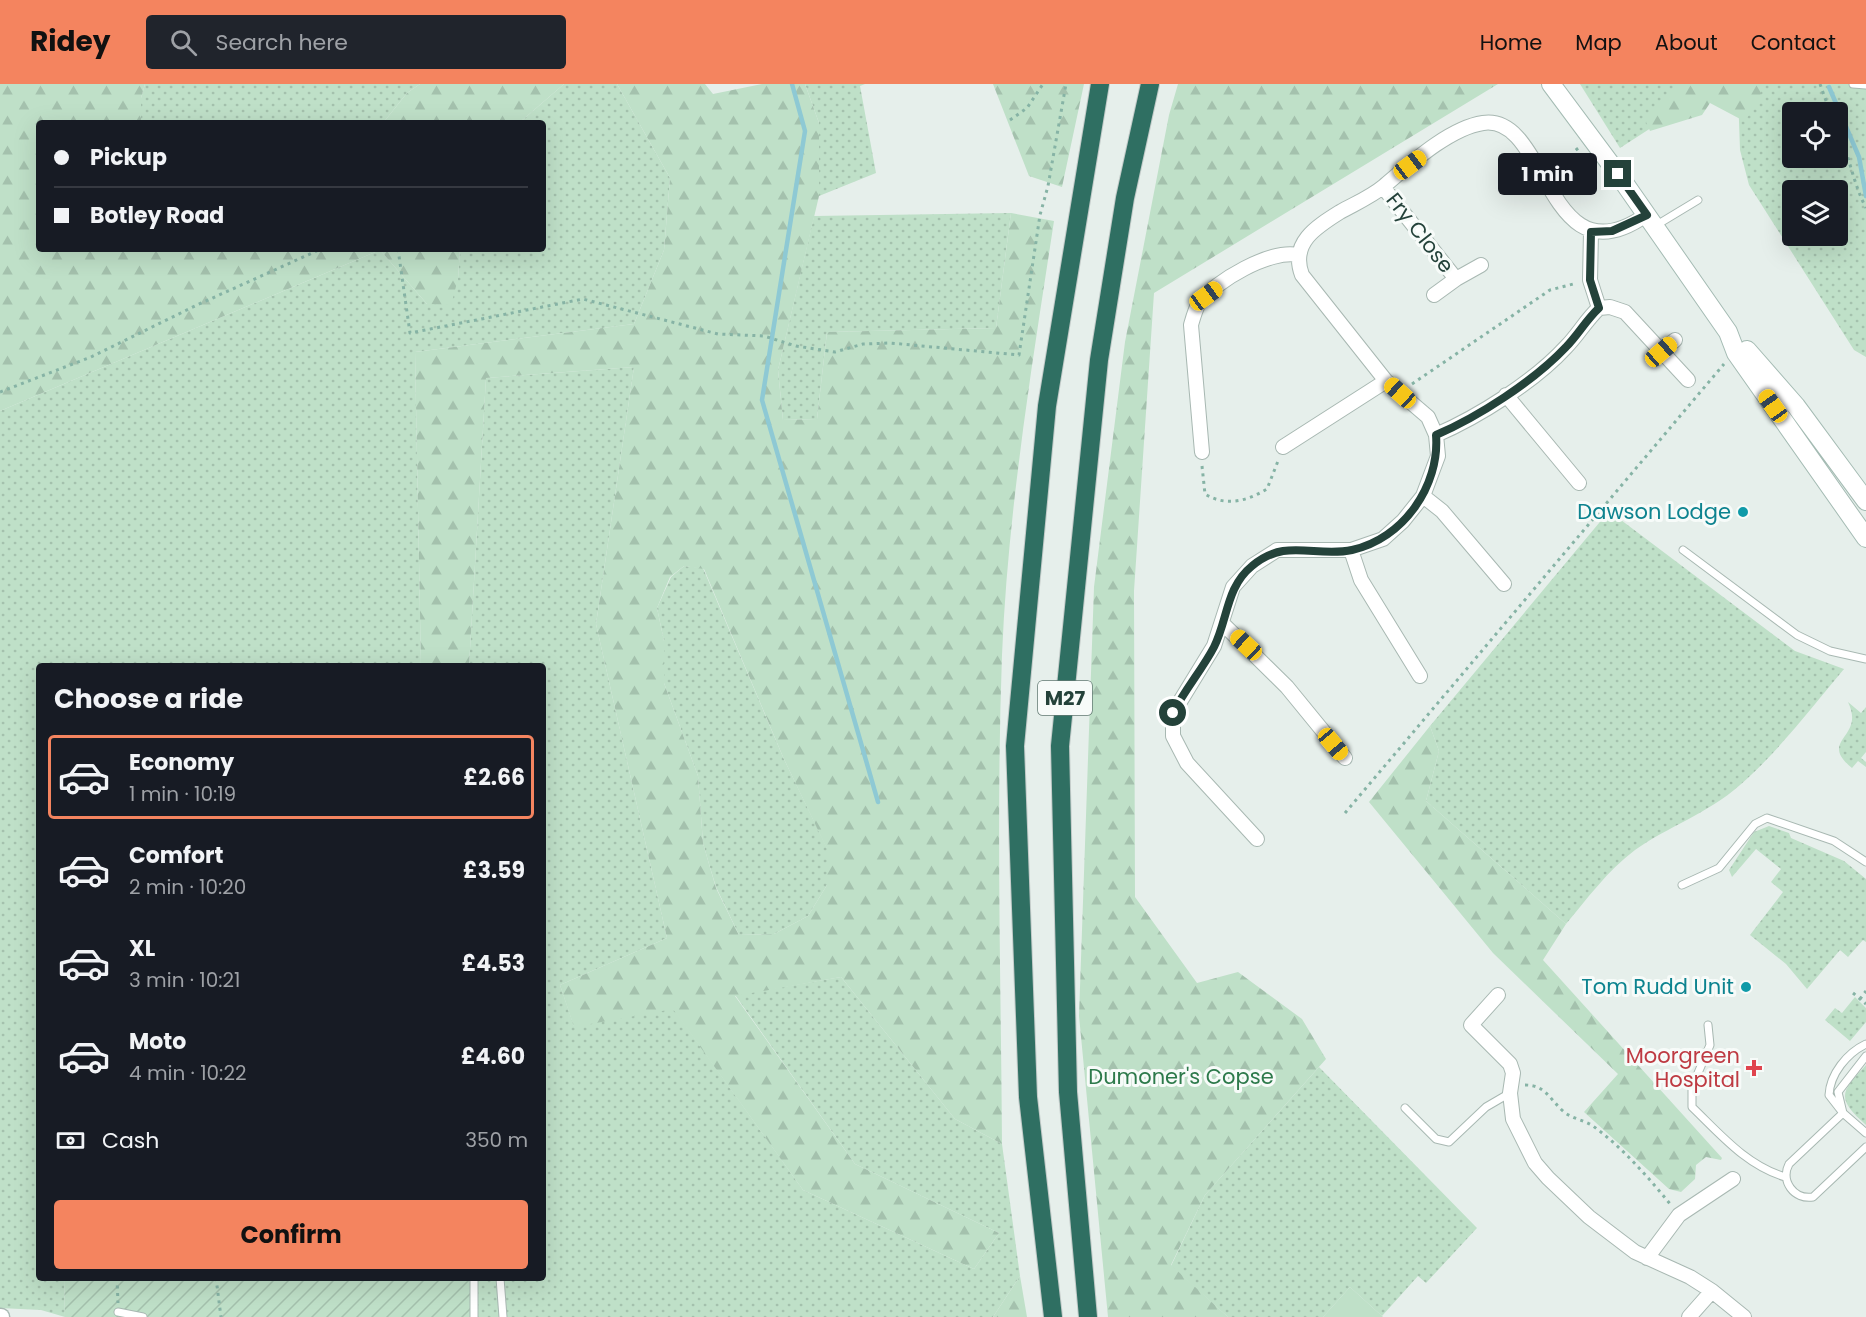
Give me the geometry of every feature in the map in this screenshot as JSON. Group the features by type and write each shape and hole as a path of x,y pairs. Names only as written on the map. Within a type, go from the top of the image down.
{"highway":[{"name":"M27","path":"1053,1317 1028,1097 1015,746 1047,406 1100,84"},
{"name":"M27","path":"1088,1317 1068,1092 1060,746 1099,360 1125,198 1150,84"}],"main road":[{"path":"1551,84 1651,220 1728,332 1796,406 1860,513 1866,538"},
{"path":"1728,332 1736,352 1860,513"}],"street":[{"path":"1257,839 1186,763 1173,736 1173,713 1214,646 1233,587 1252,566 1277,550 1351,550 1383,539 1423,496 1438,456 1436,435 1428,417 1386,381 1302,275 1298,255 1305,239 1320,225 1383,187 1393,176 1450,135 1472,125 1497,123 1503,125 1524,146 1566,211 1591,232 1612,231 1651,220"},
{"name":"Fry Close","path":"1383,187 1456,279"},
{"path":"1591,232 1590,280 1599,308"},
{"path":"1202,452 1191,325 1196,309 1206,296 1229,279 1266,258 1285,253 1298,255"},
{"name":"Fry Close","path":"1434,295 1481,265"},
{"path":"1436,435 1455,427 1506,395 1566,347 1599,308 1610,307 1624,312 1688,380"},
{"path":"1661,352 1675,340"},
{"path":"1283,447 1386,381"},
{"path":"1506,395 1579,483"},
{"path":"1423,496 1442,511 1504,584"},
{"path":"1351,550 1361,580 1420,676"},
{"path":"1222,623 1287,687 1345,758"},
{"path":"1498,995 1471,1025 1510,1064 1513,1073 1510,1093 1513,1119 1535,1163 1589,1216 1647,1258 1690,1277 1712,1291 1744,1317"},
{"path":"1647,1258 1679,1215 1733,1179"},
{"path":"1689,1317 1712,1291"}],"lane":[{"path":"1853,84 1866,85"},
{"path":"1651,220 1698,200"},
{"path":"1683,550 1797,635 1830,651 1866,659"},
{"path":"1682,885 1719,868 1755,824 1767,818 1834,841 1866,862"},
{"path":"1708,1025 1710,1045 1692,1087 1692,1107 1744,1158 1765,1171 1785,1177"},
{"path":"1866,1044 1856,1048 1833,1075 1829,1095 1843,1113 1866,1134"},
{"path":"1843,1113 1838,1092 1841,1085 1866,1056"},
{"path":"1405,1108 1436,1139 1449,1142 1486,1107 1510,1093"},
{"path":"1843,1113 1789,1164 1785,1177 1786,1183 1800,1196 1813,1197 1866,1147"},
{"path":"474,1281 474,1317"},
{"path":"500,1281 503,1317"},
{"path":"118,1312 143,1317"}],"path":[{"path":"1010,120 1027,108 1043,84"},
{"path":"398,252 410,333 584,299 718,334 764,336 796,346 835,352 863,344 890,343 1019,355 1040,216 1048,186 1066,84"},
{"path":"1820,84 1826,102"},
{"path":"1848,159 1855,188 1866,208"},
{"path":"0,392 91,357 197,305 314,252"},
{"path":"1400,393 1550,290 1590,280"},
{"path":"1345,813 1736,352"},
{"path":"1202,452 1202,481 1206,494 1215,500 1233,502 1253,498 1267,489 1283,447"},
{"path":"1860,999 1866,991"},
{"path":"1853,993 1866,1004"},
{"path":"1510,1093 1525,1085 1535,1085 1545,1090 1566,1114 1588,1123 1629,1158 1679,1215"},
{"path":"117,1281 118,1312"},
{"path":"216,1281 221,1317"}],"green space":[{"path":"0,84 145,84 141,98 141,120 36,120 36,252 375,252 0,411"},
{"path":"145,84 420,84 407,93 385,120 141,120 141,98"},
{"path":"420,84 564,84 522,120 385,120 407,93"},
{"path":"564,84 617,84 670,178 664,250 634,324 415,352 421,663 36,663 36,1281 64,1281 65,1317 41,1310 0,1308 0,411 375,252 382,252 427,304 458,279 460,252 546,252 546,120 522,120"},
{"path":"617,84 705,84 713,94 762,84 805,84 819,123 819,196 778,370 783,420 817,419 827,332 996,328 1011,213 1054,221 1015,491 1005,600 999,777 1002,1144 955,1119 841,977 735,996 855,1164 999,1233 974,1269 803,1190 673,1009 574,1027 560,985 667,938 596,624 634,367 486,378 469,663 421,663 415,352 634,324 664,250 670,178","holes":["684,566 704,569 783,757 827,849 827,885 808,916 774,934 739,935 716,888 703,843 698,776 664,683 664,641 657,608 670,577"]},
{"path":"805,84 865,84 860,86 876,173 819,196 819,123"},
{"path":"993,84 1084,84 1062,187 1029,176"},
{"name":"Dumoner's Copse","path":"1178,84 1498,84 1154,293 1134,591 1135,897 1197,983 1238,972 1302,1019 1326,1059 1205,1195 1171,1265 1228,1317 1108,1317 1079,1016 1094,587 1125,342 1169,115"},
{"path":"1580,84 1866,84 1866,357 1854,350 1788,246 1848,246 1848,180 1782,180 1782,237 1749,185 1740,150 1738,93 1671,115 1620,148"},
{"path":"1678,84 1761,84 1760,102 1744,121 1710,103 1702,115 1650,131 1646,122"},
{"path":"1011,213 996,328 827,332 817,419 783,420 778,370 814,216"},
{"path":"382,252 460,252 458,279 451,305 427,304"},
{"path":"634,367 596,624 667,938 560,985 574,1026 673,1008 803,1190 974,1269 999,1233 855,1164 735,995 841,977 955,1119 1002,1144 1020,1276 993,1317 478,1317 476,1281 546,1281 546,663 469,663 486,378"},
{"path":"1609,511 1795,651 1844,669 1781,744 1740,785 1714,804 1635,850 1607,876 1566,924 1426,801 1439,751 1430,726"},
{"path":"684,566 703,568 783,757 827,848 827,885 808,916 774,934 739,935 716,887 703,843 698,776 664,683 664,641 657,608 671,577"},
{"path":"1848,702 1861,713 1866,707 1866,752 1861,758 1866,762 1866,767 1858,761 1852,768 1839,751 1840,744 1851,724 1852,714"},
{"path":"1430,726 1439,751 1426,801 1566,924 1543,960 1722,1158 1721,1160 1706,1157 1696,1165 1695,1179 1681,1192 1669,1189 1584,1112 1618,1074 1493,953 1369,802"},
{"path":"1769,826 1789,833 1791,838 1844,861 1866,879 1866,942 1863,940 1848,957 1840,950 1807,989 1786,964 1750,935 1783,892 1771,882 1781,869 1756,849 1732,877 1729,870 1754,832"},
{"path":"1855,997 1866,1008 1866,1022 1850,1041 1825,1020 1835,1008 1842,1013"},
{"path":"1866,1065 1866,1125 1850,1108 1845,1095 1851,1082"},
{"path":"1319,1067 1477,1228 1426,1283 1418,1276 1382,1316 1350,1287 1323,1317 1228,1317 1171,1266 1205,1195"},
{"path":"1020,1276 1027,1317 993,1317"},
{"path":"64,1281 476,1281 478,1317 65,1317"},
{"path":"1350,1287 1382,1316 1383,1317 1323,1317"}],"waterway":[{"path":"792,84 805,131 762,400 878,802"},
{"path":"1829,87 1859,157 1866,196"}],"place":[{"name":"Dawson Lodge","path":"1743,512"},
{"name":"Tom Rudd Unit","path":"1746,987"},
{"name":"Moorgreen Hospital","path":"1754,1068"}],"route":[{"path":"1173,713 1214,646 1233,587 1252,566 1277,550 1351,550 1383,539 1423,496 1438,456 1436,435 1475,416 1549,362 1566,347 1599,308 1590,280 1591,232 1612,231 1647,215 1618,174"}]}
